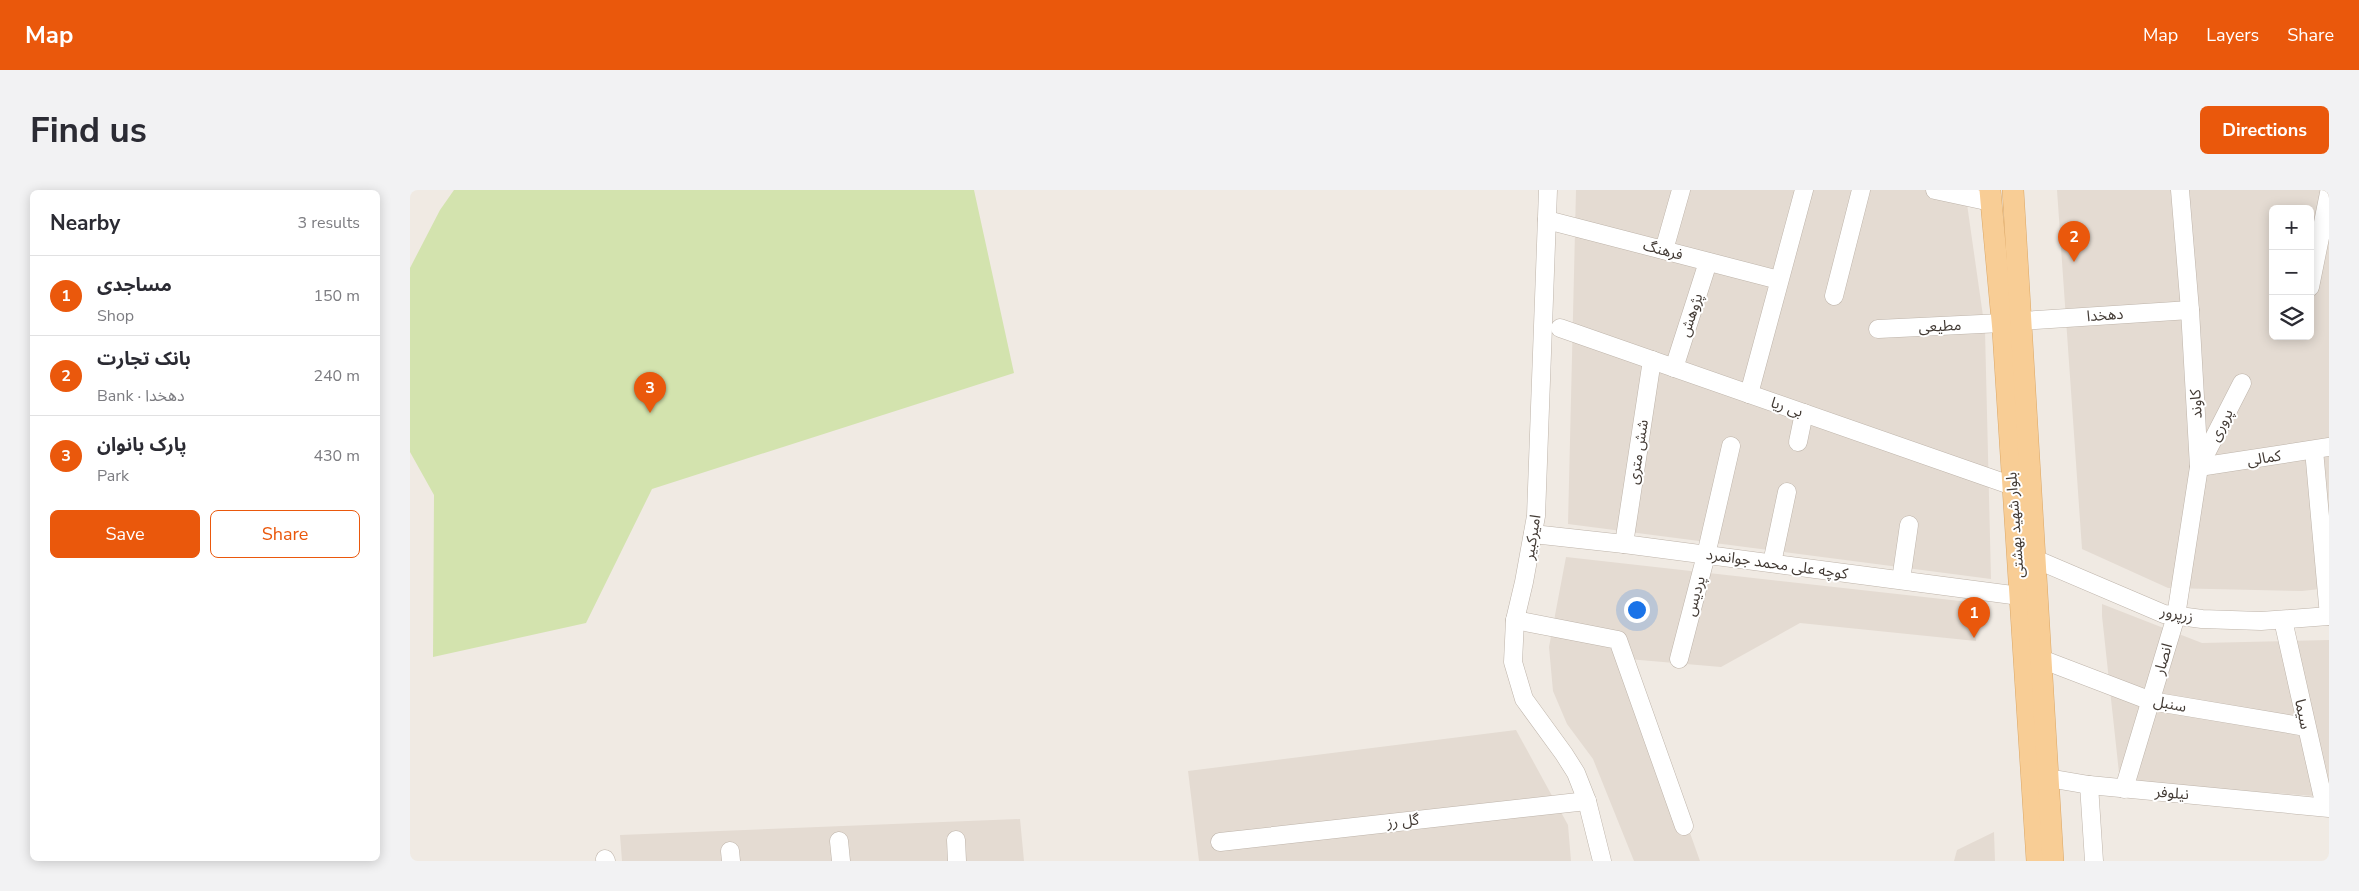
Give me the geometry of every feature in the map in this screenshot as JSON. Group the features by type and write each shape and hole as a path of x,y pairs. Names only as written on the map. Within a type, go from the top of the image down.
{"main road":[{"name":"بلوار شهید بهشتی","path":"2013,190 2011,322 2013,486 2037,861"},
{"name":"بلوار شهید بهشتی","path":"1991,196 2011,322 2035,559 2053,861"}],"street":[{"name":"امیرکبیر","path":"1548,190 1537,497 1533,534 1515,620 1513,662 1521,692 1533,713 1576,773 1587,801 1602,861"},
{"path":"1664,250 1681,190"},
{"path":"1749,394 1804,190"},
{"path":"1834,296 1861,190"},
{"path":"1935,190 1991,196"},
{"name":"کاوند","path":"2176,616 2199,467 2190,310 2180,190"},
{"path":"2314,267 2329,193"},
{"name":"فرهنگ","path":"1547,220 1779,280"},
{"name":"پژوهش","path":"1674,368 1708,262"},
{"name":"دهخدا","path":"2011,322 2190,310"},
{"name":"مطیعی","path":"1878,329 2011,322"},
{"name":"بی ریا","path":"1560,328 2013,486"},
{"name":"شش متری","path":"1624,544 1652,360"},
{"name":"پروری","path":"2199,467 2242,383"},
{"path":"1798,442 1804,413"},
{"name":"پردیس","path":"1679,658 1731,446"},
{"path":"2321,448 2329,616"},
{"name":"کمالی","path":"2199,467 2321,448"},
{"path":"1772,564 1787,492"},
{"path":"1901,580 1909,524"},
{"name":"کوچه علی محمد جوانمرد","path":"1533,534 1706,554 2020,596"},
{"name":"زرپرور","path":"2035,559 2164,614 2241,620 2283,620 2329,616"},
{"name":"انصار","path":"2124,789 2176,616"},
{"path":"1515,620 1618,640 1684,826"},
{"name":"سیما","path":"2283,620 2306,727 2327,808"},
{"name":"سنبل","path":"2041,659 2151,701 2306,727"},
{"name":"نیلوفر","path":"2048,778 2124,789 2327,808"},
{"path":"2089,785 2094,861"},
{"name":"گل رز","path":"1220,842 1587,801"},
{"path":"839,840 840,861"},
{"path":"956,840 957,861"}],"shaded area":[{"path":"1576,190 1965,190 1985,330 1991,579 1568,524"},
{"path":"2057,190 2329,190 2329,588 2302,591 2168,588 2082,549"},
{"path":"1566,557 1978,603 1976,641 1800,623 1721,667 1628,659 1700,861 1634,861 1593,759 1567,724 1553,691 1549,647"},
{"path":"2102,604 2202,643 2329,640 2329,797 2120,782"},
{"path":"1516,730 1568,825 1571,861 1199,861 1188,771"},
{"path":"1020,819 1024,861 622,861 620,835"},
{"path":"1994,832 1995,861 1954,861 1957,850"}],"green space":[{"path":"454,190 974,190 1014,373 652,489 586,623 433,657 434,495 410,452 410,268 440,210"}],"place":[{"name":"بانک تجارت","path":"2074,262"},
{"name":"پارک بانوان","path":"650,413"},
{"name":"مساجدی","path":"1974,638"}]}
